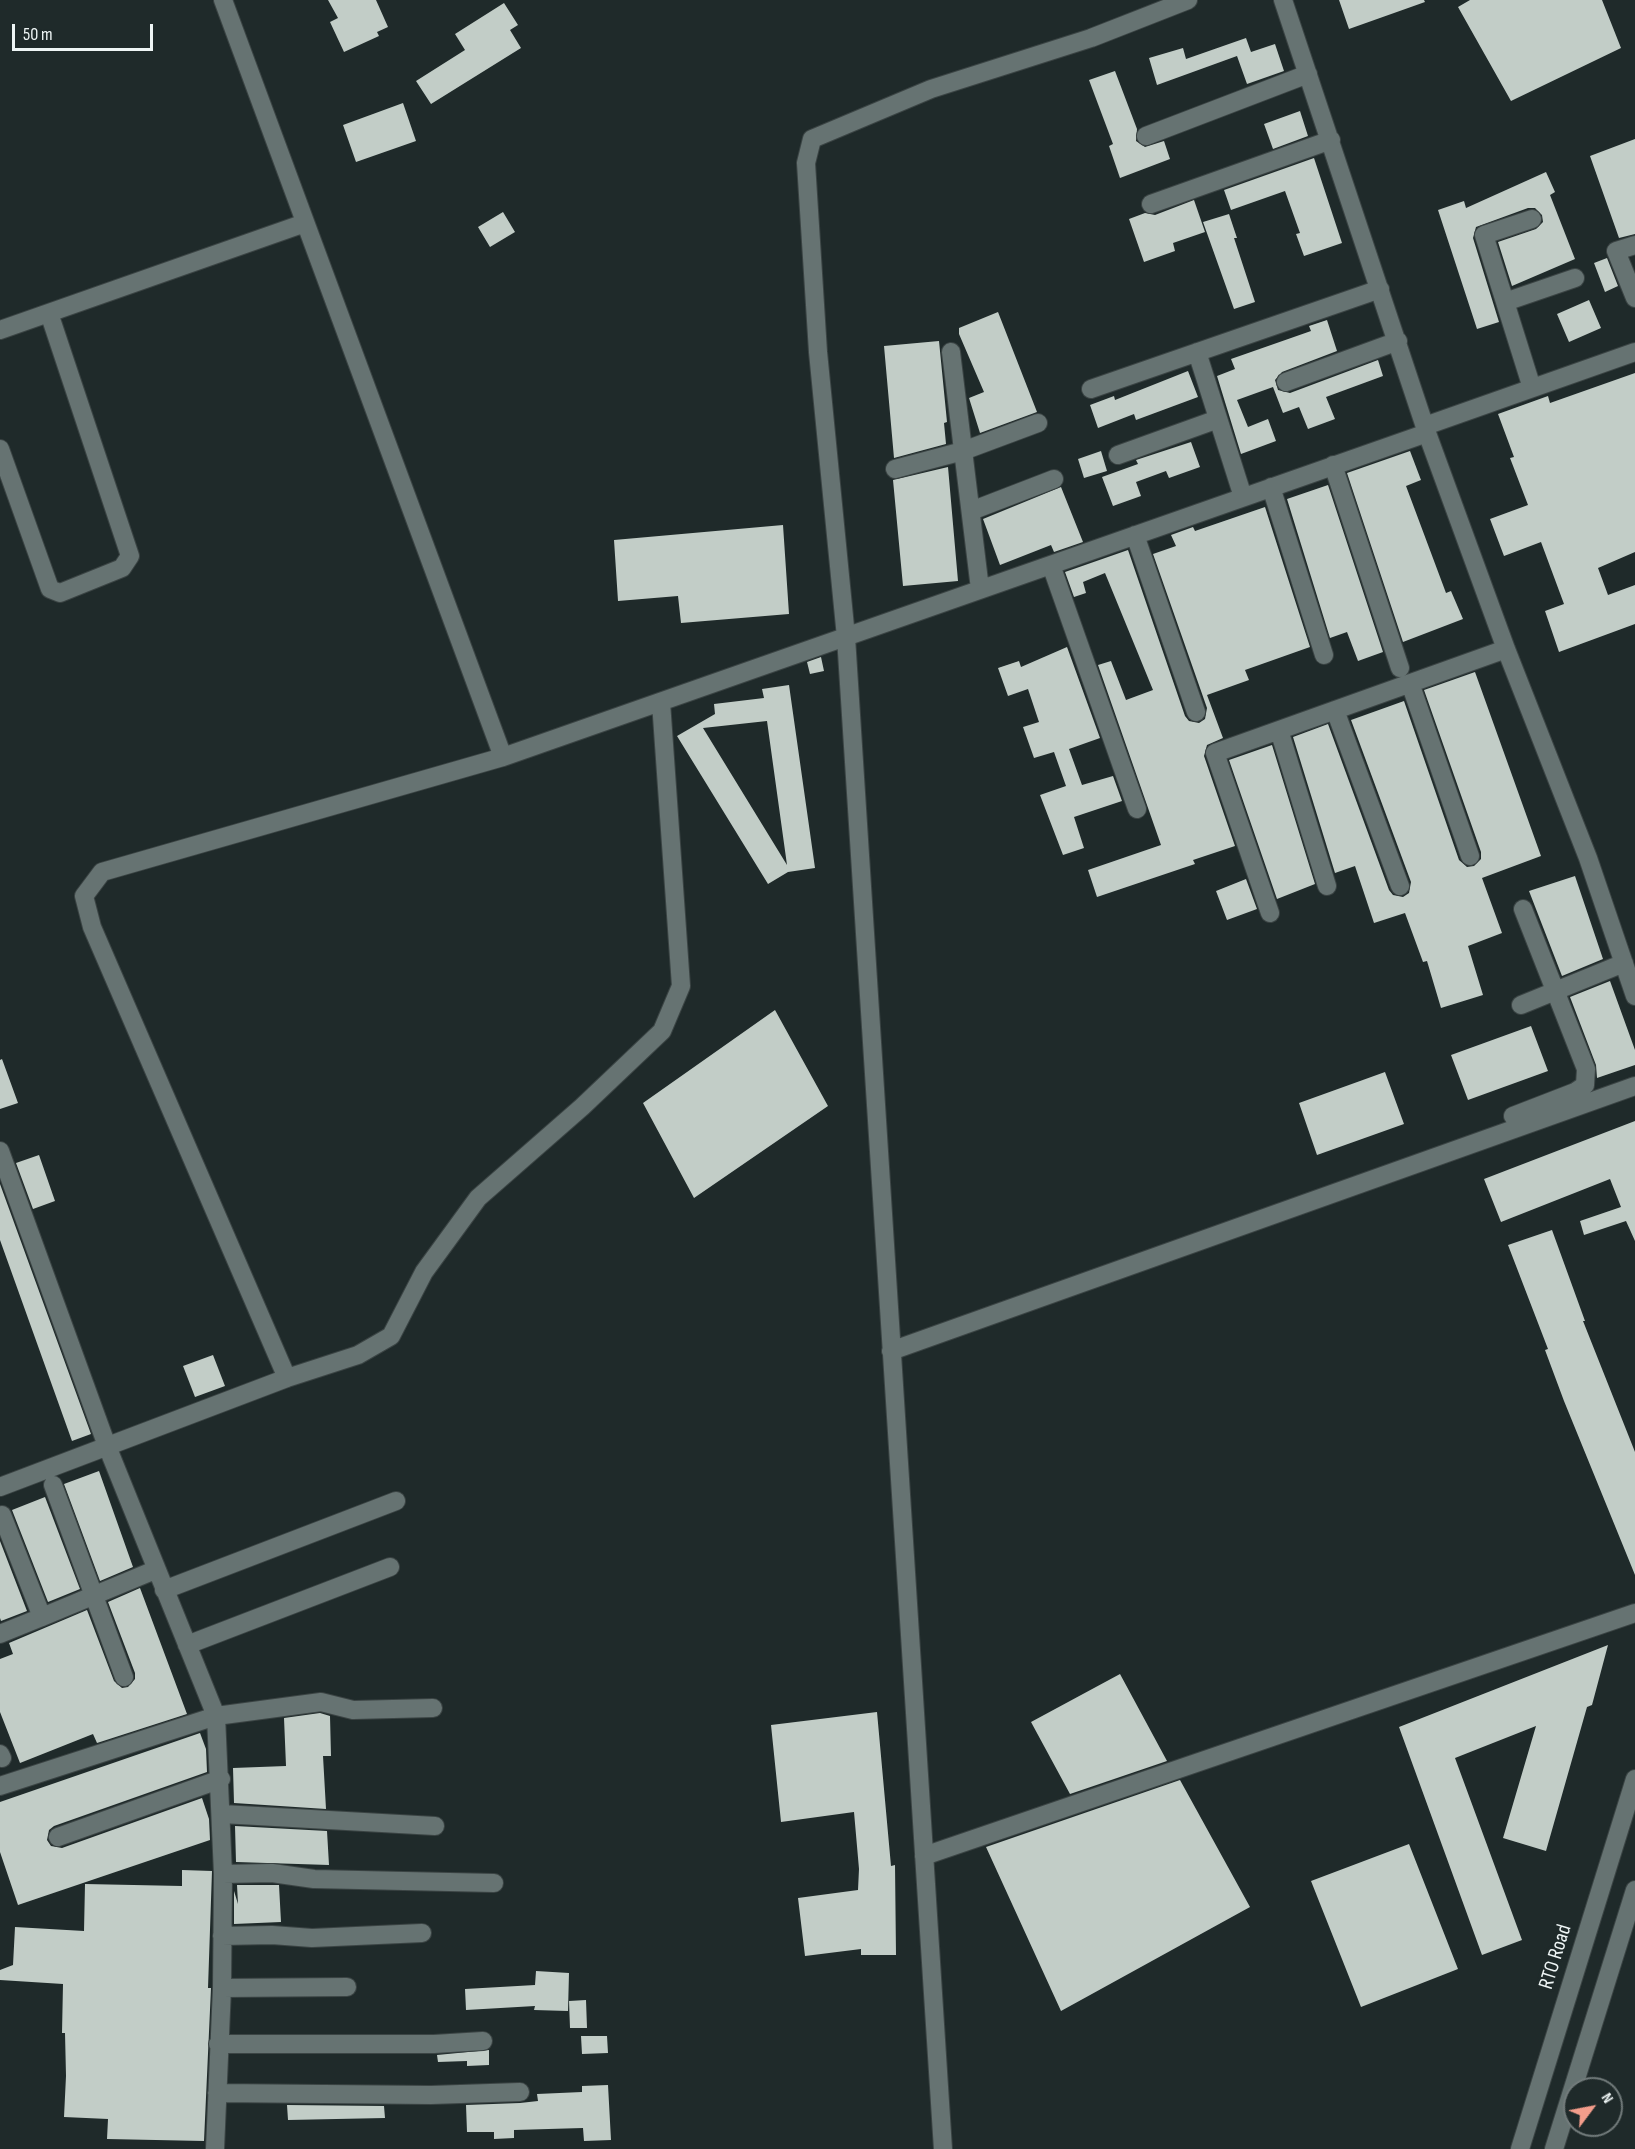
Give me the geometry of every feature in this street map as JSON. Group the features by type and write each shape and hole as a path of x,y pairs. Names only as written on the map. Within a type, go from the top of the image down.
{"street":[{"path":"223,0 503,757"},
{"path":"944,2149 846,637 818,352 806,163 812,139 931,89 1091,38 1188,0"},
{"path":"1283,0 1426,429 1506,649 1588,858 1635,996"},
{"path":"1146,136 1308,74"},
{"path":"1151,204 1331,141"},
{"path":"1532,219 1484,235 1532,388"},
{"path":"0,330 305,223"},
{"path":"1635,245 1616,251 1635,298"},
{"path":"1505,302 1575,278"},
{"path":"1091,389 1380,290"},
{"path":"0,449 50,589 60,593 122,568 130,556 49,313"},
{"path":"1286,382 1398,341"},
{"path":"951,352 980,590"},
{"path":"1197,352 1243,497"},
{"path":"287,1378 92,927 84,896 102,872 503,757 1333,465 1532,388 1635,352"},
{"path":"1118,455 1218,419"},
{"path":"895,469 963,451 1038,423"},
{"path":"1333,465 1470,856"},
{"path":"971,511 1054,479"},
{"path":"1271,487 1324,656"},
{"path":"1136,535 1196,712"},
{"path":"1051,565 1137,809"},
{"path":"1270,913 1215,753 1335,710 1405,675 1506,649"},
{"path":"0,1487 287,1378 358,1355 391,1336 424,1272 478,1198 582,1107 662,1031 681,986 661,702"},
{"path":"1335,710 1400,886"},
{"path":"1279,730 1327,886"},
{"path":"1513,1116 1575,1092 1585,1085 1586,1070 1553,992 1523,909"},
{"path":"1521,1005 1624,963"},
{"path":"891,1351 1635,1086"},
{"path":"0,1151 107,1446 155,1570 216,1716 221,1779 223,1874 222,1989 215,2149"},
{"path":"53,1485 124,1677"},
{"path":"164,1590 396,1501"},
{"path":"2,1515 42,1617"},
{"path":"187,1645 390,1567"},
{"path":"0,1634 155,1570"},
{"path":"924,1856 1635,1613"},
{"path":"0,1786 216,1716 321,1702 353,1710 433,1708"},
{"path":"58,1837 221,1779"},
{"name":"RTO Road","path":"1520,2149 1635,1779"},
{"path":"222,1814 435,1826"},
{"path":"223,1874 272,1873 314,1879 494,1883"},
{"path":"1554,2149 1635,1890"},
{"path":"222,1936 273,1935 312,1938 422,1933"},
{"path":"222,1989 347,1987"},
{"path":"219,2044 434,2044 483,2041"},
{"path":"217,2093 431,2095 520,2092"}],"building":[{"path":"328,0 376,0 388,27 377,32 379,36 344,52 330,22 338,18"},
{"path":"1339,0 1424,0 1425,2 1349,29"},
{"path":"1470,0 1602,0 1621,48 1511,101 1458,7"},
{"path":"504,3 518,25 510,30 521,48 431,104 416,81 465,50 455,34"},
{"path":"1246,38 1251,52 1275,44 1284,71 1247,84 1237,56 1157,85 1149,58 1183,48 1186,59"},
{"path":"1115,71 1137,129 1136,141 1145,147 1164,141 1170,159 1120,178 1109,146 1113,144 1089,80"},
{"path":"403,103 416,141 356,162 343,125"},
{"path":"1300,111 1308,136 1273,149 1264,124"},
{"path":"1635,139 1635,234 1619,238 1590,156"},
{"path":"1314,158 1342,243 1304,256 1296,234 1300,233 1285,191 1231,210 1224,190"},
{"path":"1546,172 1555,192 1550,195 1575,259 1512,286 1498,242 1536,229 1543,222 1542,215 1535,208 1528,208 1476,227 1473,238 1499,322 1477,329 1438,210 1464,201 1466,208"},
{"path":"1194,200 1205,232 1173,243 1175,251 1144,262 1129,219 1145,213 1155,215"},
{"path":"503,212 515,232 490,247 478,227"},
{"path":"1229,214 1237,238 1234,238 1255,302 1234,309 1203,222"},
{"path":"1607,258 1618,286 1605,292 1594,263"},
{"path":"1589,300 1601,328 1569,342 1557,314"},
{"path":"998,312 1037,412 980,433 969,398 984,392 959,334 959,328"},
{"path":"1327,320 1337,351 1282,372 1275,380 1278,390 1290,393 1378,360 1383,376 1326,397 1335,419 1308,429 1299,407 1283,413 1273,387 1237,400 1248,427 1268,419 1276,441 1241,454 1217,376 1235,369 1231,359 1311,331 1309,326"},
{"path":"939,341 947,422 944,423 946,444 894,458 884,346"},
{"path":"1188,371 1198,397 1136,420 1134,414 1098,428 1090,405 1114,396 1115,400"},
{"path":"1635,373 1635,552 1598,568 1608,595 1635,585 1635,624 1559,652 1545,611 1564,604 1541,542 1504,556 1490,519 1528,505 1510,458 1514,457 1498,414 1548,396 1550,403"},
{"path":"1191,442 1200,467 1169,478 1166,471 1136,482 1141,496 1113,506 1102,477 1138,464 1136,460"},
{"path":"1101,451 1107,471 1084,478 1078,459"},
{"path":"1410,451 1421,480 1406,486 1446,593 1451,591 1463,619 1403,642 1347,473"},
{"path":"948,467 958,581 903,586 893,480"},
{"path":"1328,485 1383,652 1358,661 1347,632 1330,638 1287,499"},
{"path":"1061,487 1083,542 1054,552 1051,545 1000,565 983,519"},
{"path":"1265,507 1310,647 1245,670 1249,680 1207,695 1223,738 1207,745 1204,756 1235,846 1193,860 1195,864 1097,897 1088,870 1161,845 1098,665 1111,661 1126,700 1153,690 1105,573 1083,582 1086,593 1074,597 1065,572 1128,550 1185,716 1189,721 1199,723 1205,719 1207,708 1153,554 1176,546 1171,535 1193,527 1195,531"},
{"path":"783,525 789,614 681,623 678,596 618,601 614,540"},
{"path":"1067,647 1100,738 1069,749 1082,785 1113,776 1122,801 1074,817 1084,848 1063,855 1040,795 1066,786 1054,752 1034,758 1023,727 1039,722 1028,689 1008,696 998,668 1019,661 1021,667"},
{"path":"821,657 824,671 810,674 807,662"},
{"path":"1475,672 1541,856 1482,878 1502,933 1468,946 1483,995 1441,1008 1427,961 1423,962 1405,913 1374,923 1355,866 1335,873 1293,737 1328,724 1389,890 1393,895 1403,897 1409,893 1411,882 1351,720 1404,701 1459,860 1467,867 1474,866 1481,859 1481,852 1424,690"},
{"path":"789,685 815,868 788,872 768,884 677,736 715,714 714,704 764,698 762,689","holes":["767,721 787,865 703,728"]},
{"path":"1272,745 1315,884 1277,899 1229,760"},
{"path":"1575,876 1603,959 1562,976 1529,891"},
{"path":"1246,879 1257,909 1227,920 1216,891"},
{"path":"1610,981 1635,1050 1635,1065 1597,1078 1596,1065 1570,997"},
{"path":"775,1010 828,1106 694,1198 643,1103"},
{"path":"1531,1026 1548,1071 1468,1100 1451,1055"},
{"path":"2,1059 18,1103 0,1109 0,1060"},
{"path":"1385,1072 1404,1124 1317,1155 1299,1103"},
{"path":"1635,1121 1635,1241 1626,1221 1584,1235 1580,1221 1621,1207 1610,1179 1501,1222 1484,1179"},
{"path":"39,1155 55,1201 33,1209 16,1163"},
{"path":"0,1184 91,1434 72,1441 0,1240"},
{"path":"1552,1230 1585,1321 1583,1321 1635,1452 1635,1575 1564,1401 1545,1350 1548,1349 1508,1245"},
{"path":"213,1355 225,1386 195,1397 183,1366"},
{"path":"99,1471 133,1567 100,1581 64,1484"},
{"path":"45,1497 80,1589 48,1602 12,1510"},
{"path":"0,1541 27,1611 1,1621 0,1618"},
{"path":"140,1588 187,1714 97,1743 93,1734 20,1763 0,1712 0,1659 13,1654 9,1643 87,1610 114,1681 122,1688 128,1687 135,1679 135,1673 108,1602"},
{"path":"1608,1645 1592,1705 1587,1707 1546,1851 1503,1838 1536,1726 1455,1758 1522,1940 1482,1955 1399,1727"},
{"path":"1120,1674 1167,1761 1070,1794 1031,1722"},
{"path":"877,1712 891,1866 895,1865 896,1955 861,1955 861,1949 805,1956 798,1898 858,1890 859,1869 854,1812 781,1822 771,1725"},
{"path":"320,1713 330,1716 331,1756 323,1756 326,1809 234,1803 233,1768 286,1766 284,1718"},
{"path":"200,1733 206,1749 207,1772 54,1826 49,1830 47,1840 51,1846 62,1848 202,1798 209,1819 210,1840 18,1905 0,1852 0,1802"},
{"path":"1180,1780 1250,1907 1061,2011 986,1847"},
{"path":"235,1826 327,1831 329,1865 236,1862"},
{"path":"1409,1844 1458,1969 1361,2007 1311,1881"},
{"path":"182,1870 212,1871 208,1988 211,1988 204,2141 107,2139 108,2119 64,2117 66,2076 65,2033 62,2033 63,1984 0,1980 0,1970 13,1965 15,1927 84,1931 85,1884 182,1886"},
{"path":"237,1885 279,1885 281,1922 234,1924 234,1891 238,1904"},
{"path":"536,1971 569,1973 568,2011 534,2010 535,2006 466,2010 465,1989 535,1985"},
{"path":"586,2000 587,2028 570,2028 569,2001"},
{"path":"581,2036 607,2036 608,2053 582,2054"},
{"path":"489,2050 489,2065 467,2066 467,2061 438,2062 437,2055"},
{"path":"608,2085 611,2140 584,2141 583,2128 514,2130 514,2138 494,2139 494,2132 467,2132 466,2105 538,2101 537,2094 582,2092 582,2086"},
{"path":"287,2105 384,2106 385,2118 288,2120"}]}
